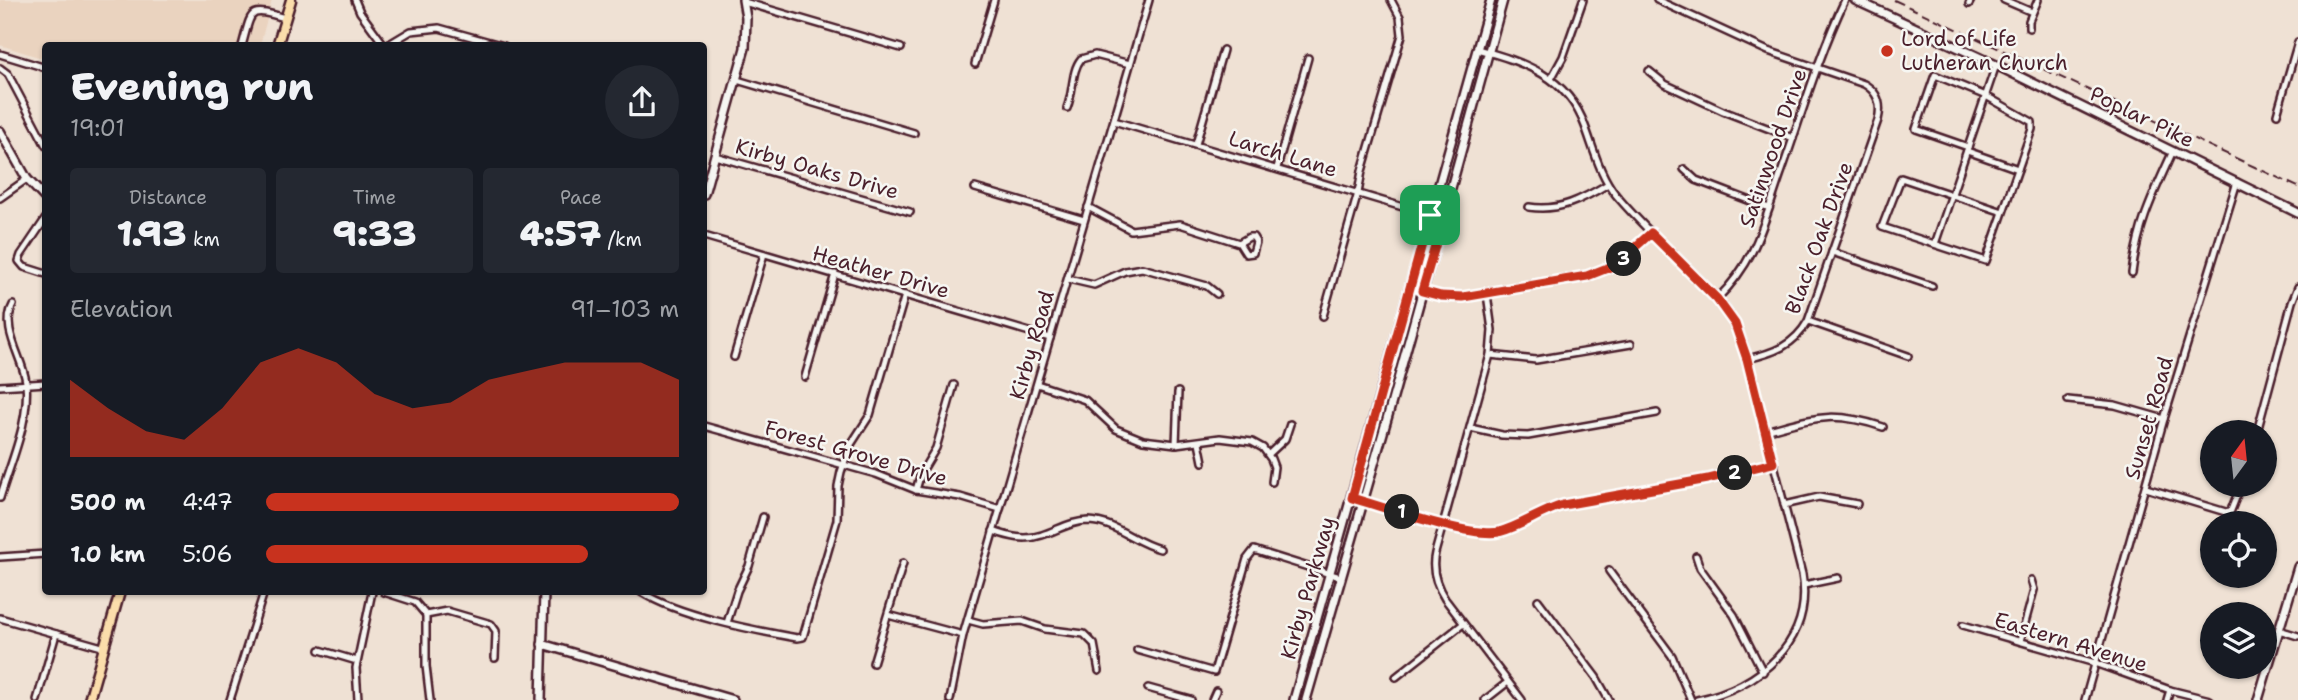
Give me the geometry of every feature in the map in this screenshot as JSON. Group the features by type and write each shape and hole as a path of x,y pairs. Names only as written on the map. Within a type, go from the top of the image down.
{"main road":[{"path":"278,42 290,0"},
{"name":"Kirby Parkway","path":"1294,700 1491,0"},
{"name":"Kirby Parkway","path":"1306,700 1503,0"},
{"name":"Poplar Pike","path":"1855,0 1996,65 2298,213"},
{"path":"707,184 747,38 743,1"},
{"path":"0,131 27,178 42,192"},
{"path":"2258,700 2298,566"},
{"path":"89,700 119,595"},
{"path":"541,700 544,595"},
{"path":"542,644 710,697 733,700"}],"street":[{"path":"355,0 360,12 383,42"},
{"path":"975,64 994,0"},
{"name":"Kirby Road","path":"950,700 963,635 1149,0"},
{"path":"1324,316 1362,171 1402,35 1400,17 1391,0"},
{"path":"1551,79 1560,63 1583,0"},
{"path":"1657,0 1758,47 1817,68"},
{"name":"Satinwood Drive","path":"1717,299 1736,280 1749,260 1817,68 1845,0"},
{"path":"2004,0 2032,12"},
{"path":"2029,29 2032,12 2038,0"},
{"path":"743,1 901,48"},
{"path":"243,42 250,17 256,12 285,18"},
{"path":"392,42 411,30 439,28 485,42"},
{"path":"2277,114 2298,42"},
{"path":"1477,49 1525,63 1551,79 1580,113 1608,184 1651,233 1717,299 1735,324 1747,359 1804,585 1801,613 1793,634 1780,655 1763,672 1733,689 1697,700"},
{"path":"1196,144 1223,50"},
{"path":"0,54 42,67"},
{"path":"1067,108 1073,90 1074,71 1081,59 1095,54 1130,64"},
{"path":"1276,168 1308,58"},
{"path":"1935,244 1996,65"},
{"path":"0,68 8,74 42,138"},
{"name":"Black Oak Drive","path":"1747,359 1770,354 1785,347 1808,321 1879,116 1876,95 1864,84 1817,68"},
{"path":"1649,71 1665,84 1723,111 1793,138"},
{"path":"2003,212 1901,178 1882,227 1986,261 2018,169 2032,126 2029,119 1986,96 1935,75 1916,129 2018,169"},
{"path":"737,80 914,133"},
{"name":"Larch Lane","path":"1114,121 1443,219"},
{"path":"2132,273 2141,223 2173,151"},
{"name":"Kirby Oaks Drive","path":"715,156 910,212"},
{"path":"1684,169 1696,180 1769,208"},
{"path":"0,198 27,178"},
{"name":"Sunset Road","path":"2085,700 2164,419 2237,182"},
{"path":"1529,208 1563,206 1608,184"},
{"path":"975,188 1084,220"},
{"path":"1088,207 1131,230 1180,224 1239,243"},
{"path":"42,224 19,261 24,267 42,273"},
{"path":"1410,287 1455,297 1487,294 1604,271 1625,258 1651,233"},
{"name":"Heather Drive","path":"707,237 1050,338"},
{"path":"1832,252 1932,286"},
{"path":"734,357 764,254"},
{"path":"1068,279 1094,285 1131,268 1142,268 1206,286 1217,294"},
{"path":"804,377 835,274"},
{"path":"2261,420 2298,287"},
{"path":"1487,294 1492,330 1490,355 1433,558 1434,576 1441,592 1463,624 1522,700"},
{"path":"647,595 662,603 727,623 763,633 801,638 806,631 838,520 838,486 843,465 851,442 872,410 905,295"},
{"path":"0,498 23,423 26,384 9,326 13,305"},
{"path":"1808,321 1908,356"},
{"path":"1490,355 1536,360 1631,344"},
{"path":"0,386 42,383"},
{"path":"1037,384 1085,400 1111,425 1149,442 1176,444 1220,438 1240,439 1257,444 1269,454 1274,467 1272,482"},
{"path":"916,490 921,473 936,448 954,386"},
{"path":"1176,444 1178,392"},
{"path":"2068,400 2115,405 2164,419"},
{"path":"1470,428 1502,435 1528,436 1657,413"},
{"path":"1765,430 1819,417 1835,416 1883,427"},
{"path":"1269,454 1285,439 1290,424"},
{"name":"Forest Grove Drive","path":"707,427 876,474 916,490 960,497 1000,509"},
{"path":"1199,442 1203,462"},
{"path":"1352,498 1473,532 1497,532 1563,505 1708,479 1773,463"},
{"path":"0,469 8,471"},
{"path":"2146,488 2222,511"},
{"path":"1784,505 1819,497 1857,503"},
{"path":"727,623 737,591 749,566 763,517"},
{"path":"993,531 1017,538 1032,537 1070,524 1093,521 1109,525 1138,541 1160,549"},
{"path":"1137,650 1214,673 1251,551 1265,552 1340,577"},
{"path":"0,557 42,554"},
{"path":"1696,556 1704,573 1734,615 1763,672"},
{"path":"873,663 903,563"},
{"path":"1609,571 1672,656 1690,700"},
{"path":"1804,585 1838,578"},
{"path":"2020,641 2034,590 2031,580"},
{"path":"230,700 263,595"},
{"path":"358,700 355,680 357,661 371,595"},
{"path":"394,595 419,605 426,615 426,666 430,700"},
{"path":"1538,600 1597,677 1609,700"},
{"path":"426,615 447,611 492,624 496,631 495,658"},
{"path":"888,615 963,635"},
{"path":"0,618 102,647"},
{"path":"968,620 983,624 1024,621 1045,629 1082,633 1093,642 1099,671"},
{"path":"1396,677 1463,624"},
{"name":"Eastern Avenue","path":"1963,625 2210,700"},
{"path":"2279,631 2298,636"},
{"path":"37,700 56,634"},
{"path":"320,650 357,661"},
{"path":"1485,700 1508,682"},
{"path":"1148,688 1191,700"},
{"path":"2167,700 2170,690"},
{"path":"1212,700 1216,691"}],"shaded area":[{"path":"0,0 272,0 261,42 42,42 42,58 0,45"}],"railway":[{"path":"1894,0 2298,187"}],"place":[{"name":"Lord of Life Lutheran Church","path":"1887,51"}],"route":[{"path":"1430,215 1443,219 1422,291 1448,297 1487,294 1599,273 1620,262 1651,233 1717,299 1735,324 1747,359 1773,463 1708,479 1563,505 1540,512 1504,530 1489,533 1465,530 1352,498 1430,215"}]}
